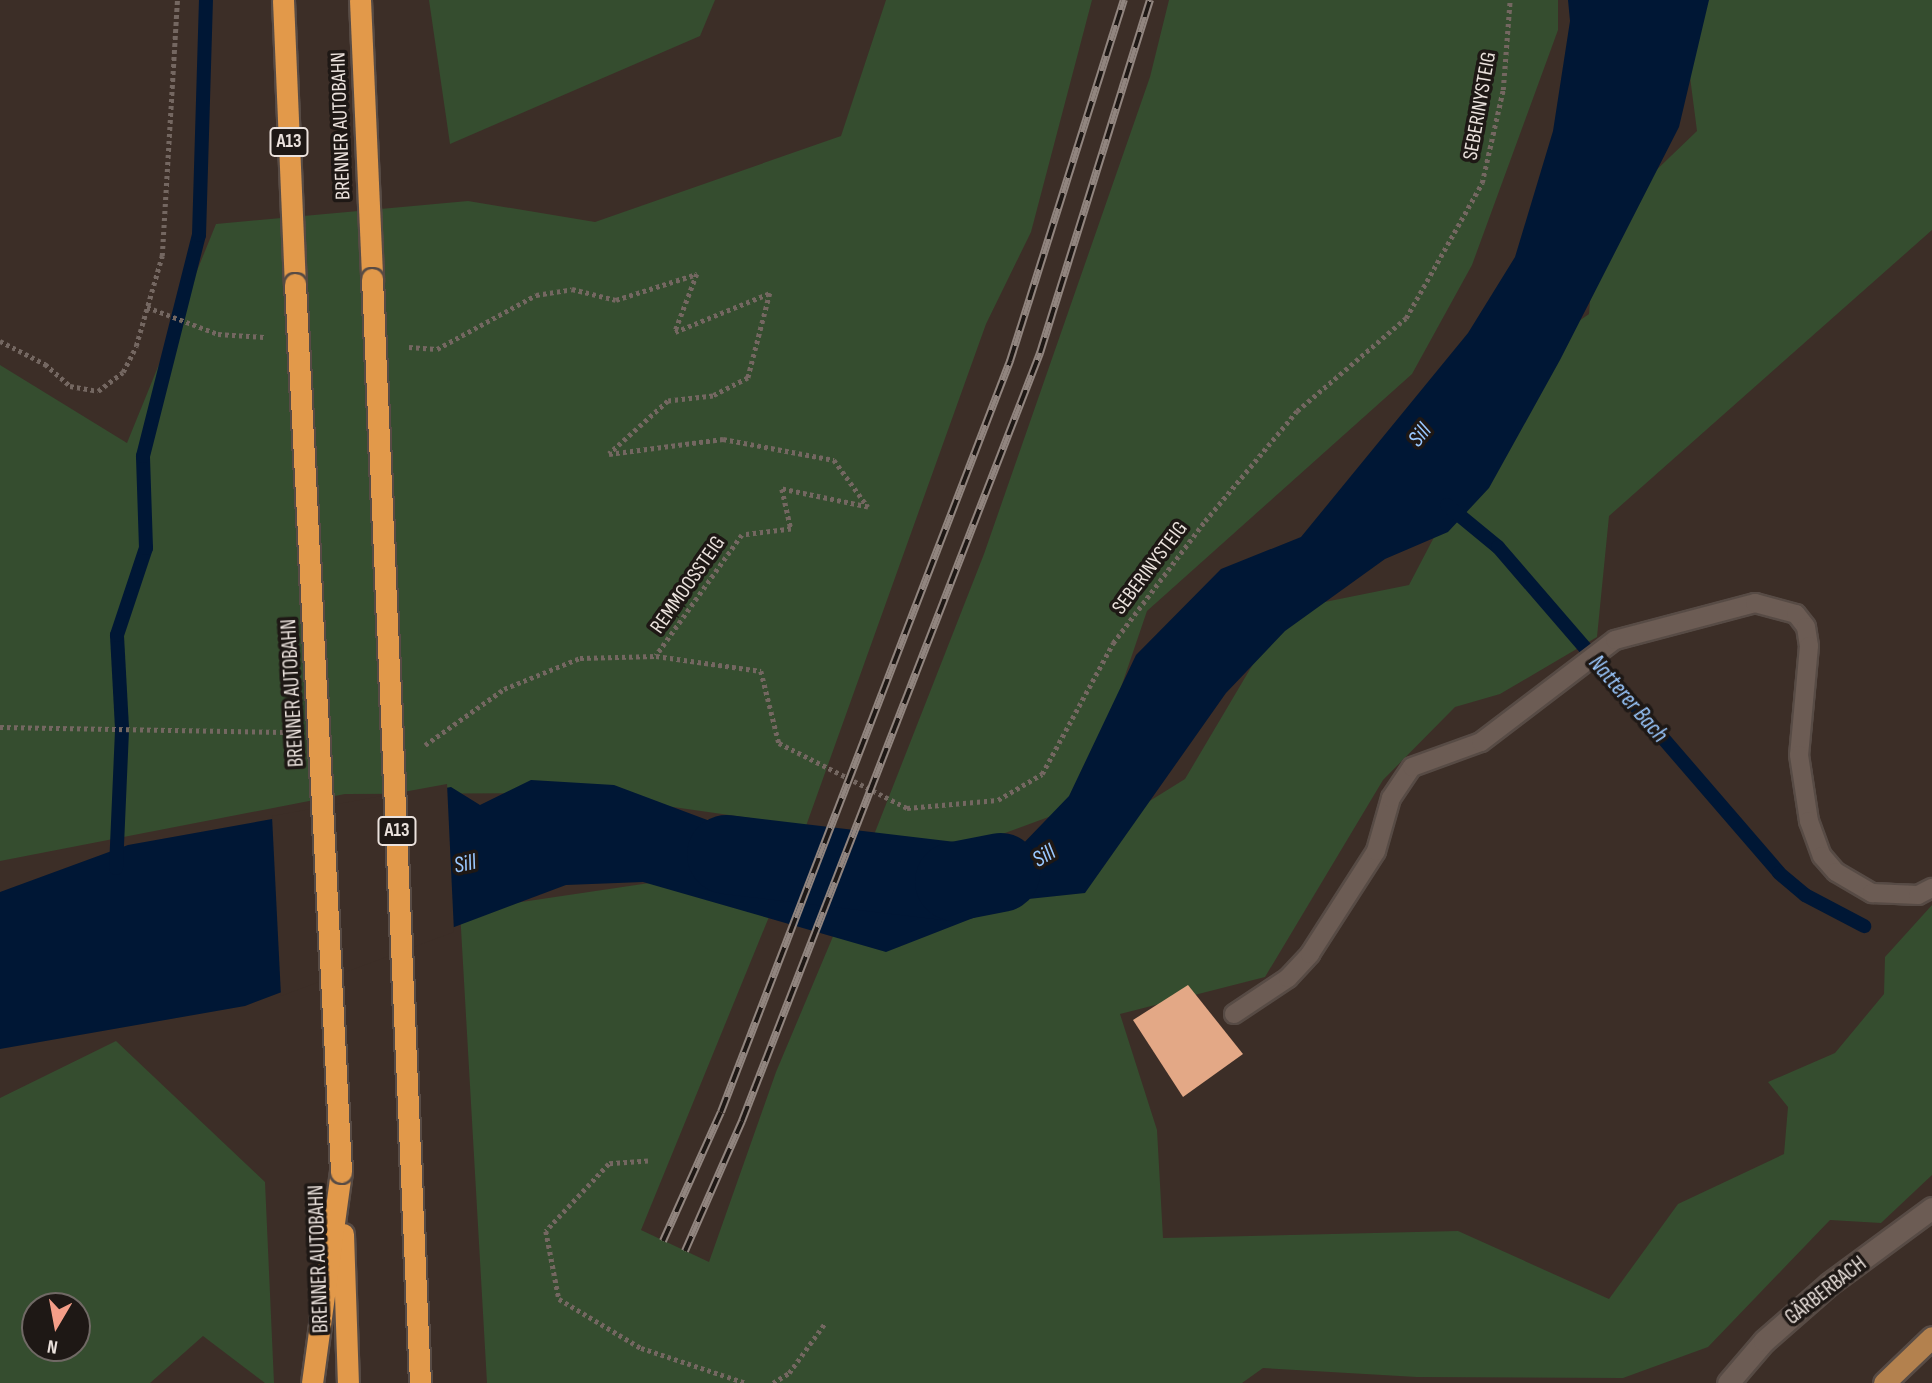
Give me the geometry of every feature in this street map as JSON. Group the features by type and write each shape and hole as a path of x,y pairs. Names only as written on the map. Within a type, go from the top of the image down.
{"highway":[{"name":"BRENNER AUTOBAHN","path":"283,0 341,1172 348,1383"},
{"name":"BRENNER AUTOBAHN","path":"360,0 420,1383"},
{"path":"312,1383 341,1172"}],"main road":[{"path":"1884,1383 1932,1336"}],"street":[{"name":"GÄRBERBACH","path":"1728,1383 1764,1341 1829,1284 1932,1208"}],"lane":[{"path":"1234,1014 1288,978 1310,954 1376,851 1391,799 1412,766 1481,742 1615,640 1755,603 1796,614 1809,646 1799,755 1810,821 1822,856 1836,872 1872,893 1918,895 1932,888"}],"path":[{"path":"0,341 45,364 70,386 98,391 123,372 162,256 177,0"},
{"name":"SEBERINYSTEIG","path":"656,656 761,671 779,743 907,808 998,800 1042,774 1113,643 1205,521 1297,411 1406,318 1482,183 1503,90 1510,0"},
{"name":"REMMOOSSTEIG","path":"572,289 616,300 697,274 675,332 770,293 748,378 713,396 668,401 609,454 723,439 834,460 868,507 782,489 791,529 742,535 656,656"},
{"path":"649,1161 608,1164 546,1231 559,1299 641,1348 746,1383"},
{"path":"773,1383 789,1373 825,1323"}],"green space":[{"path":"429,0 715,0 700,36 450,144"},
{"path":"886,0 1092,0 1031,232 986,324 806,826 575,793 345,794 0,861 0,365 127,443 216,224 468,201 595,222 841,136"},
{"path":"1169,0 1558,0 1558,30 1472,265 1412,374 1147,611 1081,805 907,869 870,845 984,554 1150,77"},
{"path":"1680,0 1932,0 1932,230 1609,516 1597,637 1500,694 1455,707 1383,780 1265,977 1120,1014 1157,1130 1163,1238 1458,1231 1609,1299 1678,1204 1784,1154 1788,1107 1768,1082 1835,1053 1884,994 1885,957 1932,905 1932,1175 1881,1223 1830,1220 1708,1347 1623,1378 1417,1377 1263,1368 1242,1383 487,1383 460,911 663,881 771,912 641,1230 709,1262 776,1072 834,934 1011,887 1185,779 1285,610 1409,585 1466,476 1473,395 1589,314 1596,228 1697,131"},
{"path":"116,1041 265,1182 274,1383 265,1383 203,1336 150,1383 0,1383 0,1098"}],"water":[{"path":"1568,0 1709,0 1679,127 1560,360 1489,488 1448,532 1385,559 1285,631 1226,693 1085,893 1019,900 886,952 643,882 566,885 245,1006 0,1049 0,892 128,845 451,787 480,805 531,780 614,785 854,875 947,872 1017,850 1069,796 1136,655 1221,569 1301,537 1468,333 1515,257 1553,131 1570,21"}],"pier":[{"path":"447,784 454,932 281,996 272,816"}],"building":[{"path":"1188,985 1243,1054 1183,1097 1133,1020"}],"waterway":[{"path":"116,868 122,728 117,635 146,548 143,456 199,235 206,0"},
{"name":"Natterer Bach","path":"1447,505 1498,547 1779,873 1805,895 1864,926"},
{"name":"Sill","path":"726,854 954,881 1000,872"}],"railway":[{"path":"663,1241 721,1112 1010,361 1124,0"},
{"path":"685,1251 742,1121 1040,353 1150,0"}]}
